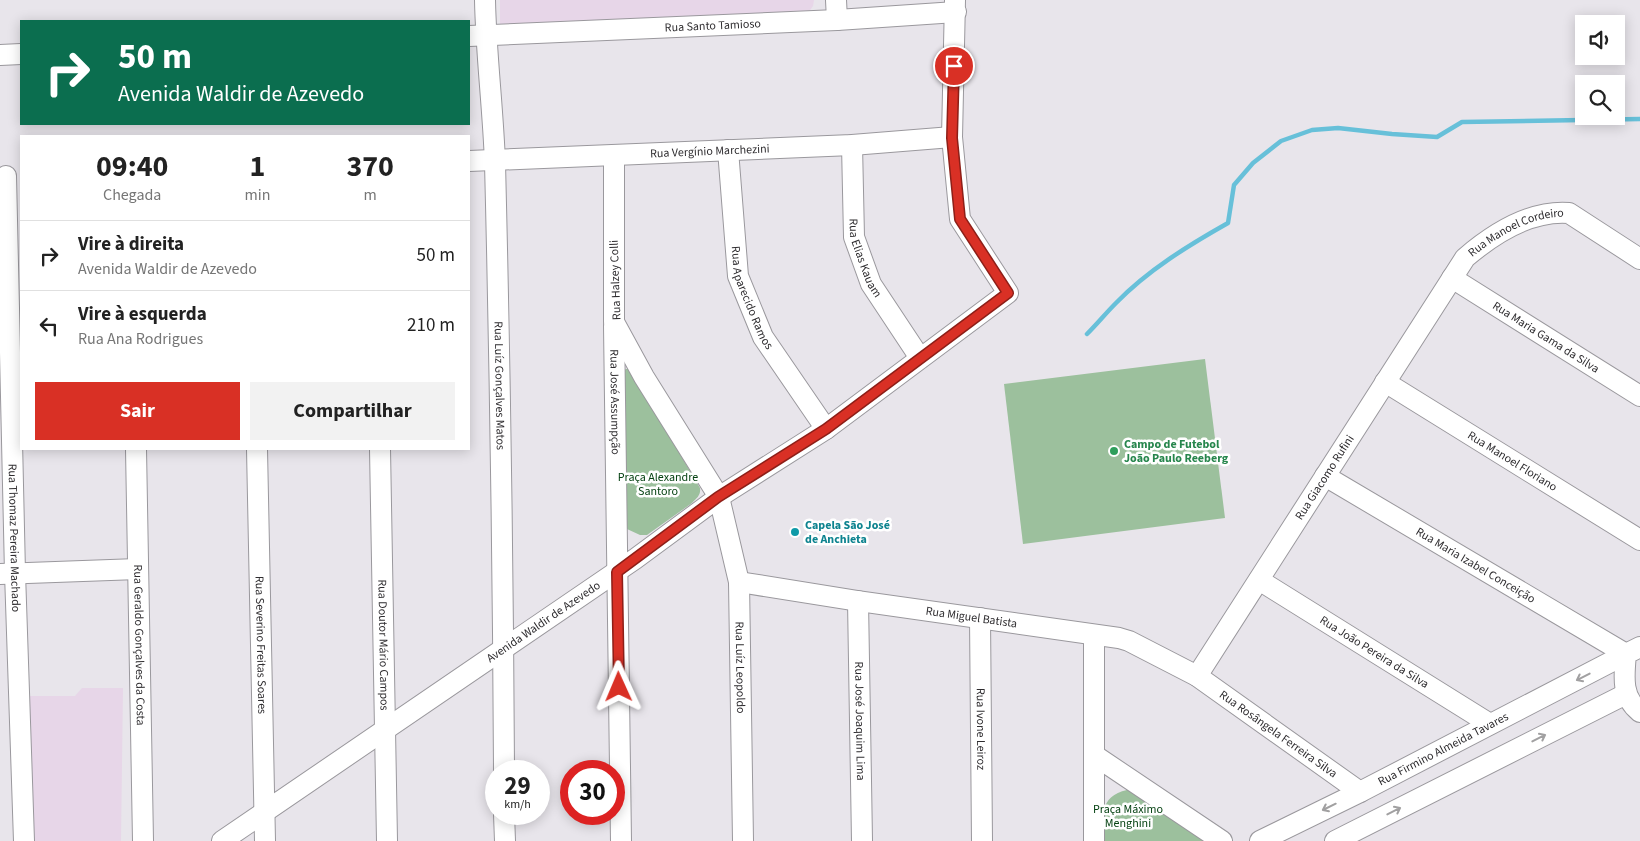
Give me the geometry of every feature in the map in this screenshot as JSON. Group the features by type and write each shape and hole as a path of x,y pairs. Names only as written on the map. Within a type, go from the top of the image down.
{"street":[{"name":"Rua Luíz Gonçalves Matos","path":"485,0 477,36 495,160 504,649 504,760"},
{"path":"836,0 837,20"},
{"name":"Rua Santo Tamioso","path":"477,36 837,20 956,6"},
{"path":"952,138 956,6"},
{"path":"0,55 20,54"},
{"name":"Rua Vergínio Marchezini","path":"470,161 852,145 952,138"},
{"name":"Avenida Waldir de Azevedo","path":"222,841 617,572 718,497 826,429 1008,293 960,219 952,138"},
{"name":"Rua Elias Kauam","path":"852,145 854,237 871,284 920,358"},
{"name":"Rua Aparecido Ramos","path":"728,150 738,276 763,337 826,429"},
{"name":"Rua Halzey Colli","path":"614,155 614,322 644,377 718,497"},
{"name":"Rua Thomaz Pereira Machado","path":"9,176 8,574 24,841"},
{"name":"Rua Manoel Cordeiro","path":"1452,278 1465,258 1490,238 1529,219 1556,212 1570,213 1640,259"},
{"name":"Rua Giacomo Rufini","path":"1197,676 1452,278"},
{"name":"Rua Maria Gama da Silva","path":"1452,278 1640,396"},
{"name":"Rua José Assumpção","path":"614,322 622,841"},
{"name":"Rua Manoel Floriano","path":"1385,382 1640,540"},
{"name":"Rua Geraldo Gonçalves da Costa","path":"136,450 143,841"},
{"name":"Rua Severino Freitas Soares","path":"257,450 264,841"},
{"name":"Rua Doutor Mário Campos","path":"380,450 387,841"},
{"name":"Rua Maria Izabel Conceição","path":"1325,476 1633,650"},
{"name":"Rua Luíz Leopoldo","path":"718,497 739,582 743,841"},
{"path":"8,574 138,569"},
{"name":"Rua João Pereira da Silva","path":"1259,580 1490,724"},
{"name":"Rua Miguel Batista","path":"739,582 1119,638 1129,641 1197,676"},
{"name":"Rua José Joaquim Lima","path":"858,601 862,841"},
{"name":"Rua Ivone Leiroz","path":"980,618 982,841"},
{"path":"1094,635 1094,841"},
{"path":"1633,650 1623,680 1626,694 1640,712"},
{"name":"Rua Firmino Almeida Tavares","path":"1260,841 1360,792 1633,650"},
{"name":"Rua Rosângela Ferreira Silva","path":"1197,676 1360,792"},
{"path":"1335,841 1626,694"},
{"path":"1094,755 1222,841"},
{"path":"504,825 504,841"}],"shaded area":[{"path":"500,0 814,0 813,6 806,16 500,27"},
{"path":"82,688 123,688 121,841 29,841 29,696 75,696"}],"green space":[{"name":"Campo de Futebol João Paulo Reeberg","path":"1205,359 1225,518 1023,544 1004,384"},
{"name":"Praça Alexandre Santoro","path":"630,369 700,488 699,495 692,503 647,535 640,535 627,529 622,372"},
{"name":"Praça Máximo Menghini","path":"1127,790 1135,790 1210,841 1102,841 1104,809 1111,797"}],"waterway":[{"path":"1087,334 1128,291 1155,269 1228,223 1234,185 1253,163 1281,141 1312,130 1338,128 1437,137 1462,122 1640,119"}],"place":[{"name":"Campo de Futebol João Paulo Reeberg","path":"1114,451"},
{"name":"Capela São José de Anchieta","path":"795,532"}],"route":[{"path":"619,687 617,572 718,497 826,429 1008,293 960,219 952,138 954,66"}]}
